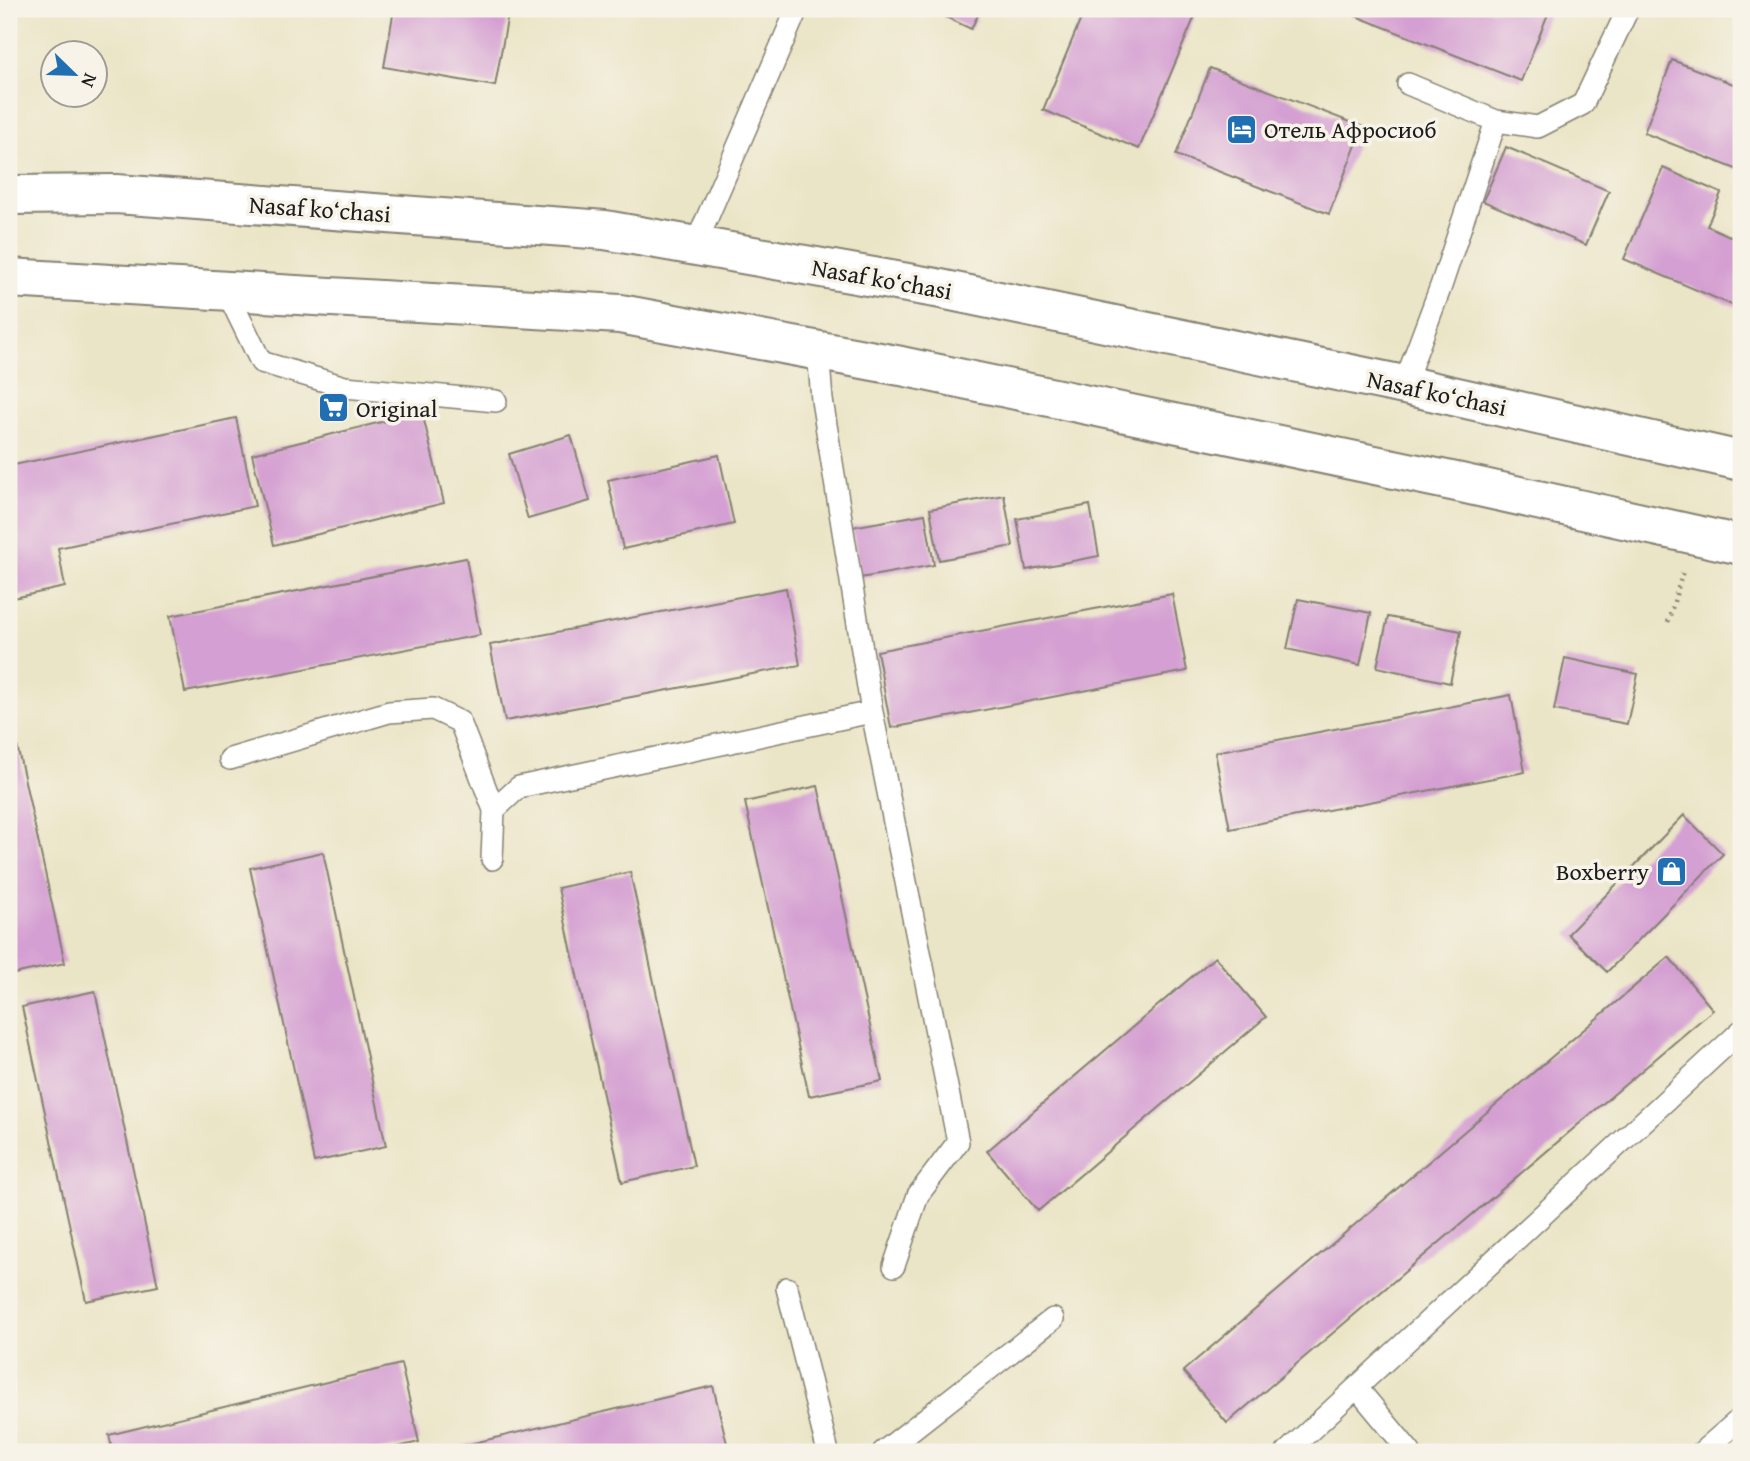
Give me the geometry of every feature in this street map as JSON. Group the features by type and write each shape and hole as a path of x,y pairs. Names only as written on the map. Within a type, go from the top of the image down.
{"main road":[{"name":"Nasaf ko‘chasi","path":"9,195 116,194 605,230 936,288 1404,385 1741,461"},
{"path":"9,278 620,314 928,372 1461,483 1741,545"}],"lane":[{"path":"695,246 797,9"},
{"path":"1408,84 1496,121 1538,127 1583,104 1628,9"},
{"path":"1404,385 1441,286 1496,121"},
{"path":"226,290 261,362 345,387 496,401"},
{"path":"818,351 822,400 872,712 958,1142 918,1195 894,1266"},
{"path":"230,759 389,712 433,709 460,722 494,810 492,859"},
{"path":"494,810 519,787 872,712"},
{"path":"1287,1452 1741,1031"},
{"path":"787,1288 828,1452"},
{"path":"883,1452 1052,1319"},
{"path":"1357,1388 1410,1452"},
{"path":"1702,1452 1741,1418"}],"path":[{"path":"1735,419 1741,402"},
{"path":"1668,622 1683,571"}],"building":[{"path":"394,9 509,9 495,86 384,67"},
{"path":"929,9 981,9 971,29"},
{"path":"1085,9 1198,9 1139,149 1043,110"},
{"path":"1338,9 1550,9 1521,81"},
{"path":"1672,60 1741,87 1741,171 1644,133"},
{"path":"1210,68 1363,127 1329,214 1176,155"},
{"path":"1506,147 1609,191 1586,245 1483,201"},
{"path":"1663,168 1721,193 1707,226 1741,241 1741,309 1624,259"},
{"path":"422,412 444,503 274,545 252,454"},
{"path":"236,418 255,506 58,548 65,587 9,599 9,466"},
{"path":"571,435 590,501 528,519 509,454"},
{"path":"719,455 734,524 623,549 608,480"},
{"path":"1004,495 1013,546 939,560 930,509"},
{"path":"1090,505 1099,556 1026,570 1017,519"},
{"path":"925,514 934,565 860,578 852,527"},
{"path":"466,558 480,635 185,692 170,616"},
{"path":"786,588 800,665 505,721 490,645"},
{"path":"1172,594 1187,671 891,728 877,651"},
{"path":"1298,599 1371,613 1360,665 1287,649"},
{"path":"1388,617 1461,631 1450,683 1377,667"},
{"path":"1565,658 1638,674 1627,724 1554,710"},
{"path":"1511,695 1525,772 1230,829 1215,752"},
{"path":"9,709 65,963 9,975"},
{"path":"818,786 882,1081 809,1096 745,802"},
{"path":"1684,815 1723,854 1607,972 1568,934"},
{"path":"323,852 386,1146 314,1162 250,868"},
{"path":"630,872 694,1166 622,1182 558,888"},
{"path":"1215,957 1266,1017 1038,1211 987,1151"},
{"path":"1669,957 1713,1010 1227,1423 1183,1371"},
{"path":"95,991 158,1286 86,1301 22,1007"},
{"path":"401,1364 419,1442 376,1452 113,1452 109,1435"},
{"path":"713,1386 729,1452 440,1451"}],"place":[{"name":"Отель Афросиоб","path":"1241,129"},
{"name":"Original","path":"333,408"},
{"name":"Boxberry","path":"1672,871"}]}
